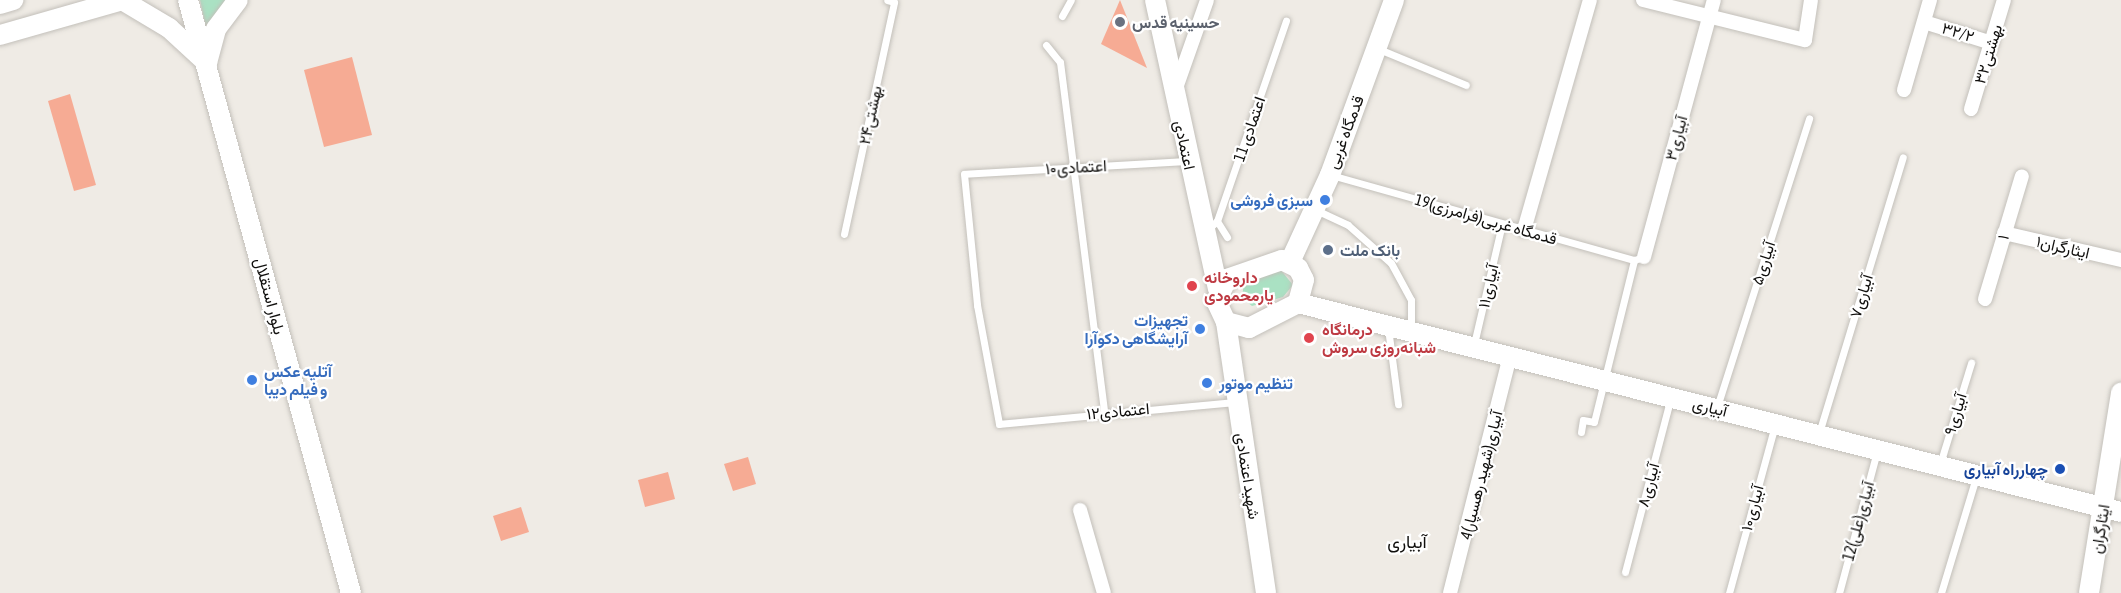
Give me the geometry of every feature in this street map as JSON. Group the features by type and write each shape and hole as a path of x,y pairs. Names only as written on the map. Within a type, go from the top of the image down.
{"street":[{"path":"0,4 13,0"},
{"path":"0,35 123,0 169,28 207,63 216,29 238,0"},
{"name":"بلوار استقلال","path":"188,0 351,593"},
{"name":"اعتمادی","path":"1155,0 1188,160 1211,227 1218,289 1218,311 1226,322"},
{"path":"1175,93 1207,0"},
{"name":"قدمگاه غربی","path":"1290,262 1329,175 1394,0"},
{"path":"1524,230 1590,0"},
{"path":"1643,0 1805,40 1811,0"},
{"name":"آبیاری۳","path":"1639,259 1714,0"},
{"path":"1904,90 1930,0"},
{"name":"بهشتی۳۲","path":"1971,109 2004,0"},
{"name":"۳۲/۲","path":"1924,22 1992,43"},
{"name":"۱","path":"1985,299 2022,176"},
{"name":"ایثارگران۱","path":"2004,233 2121,260"},
{"path":"1218,289 1253,266 1290,262 1304,280 1299,303 1249,328 1230,360"},
{"name":"آبیاری","path":"1299,303 2112,509"},
{"path":"1226,322 1249,328"},
{"name":"شهید اعتمادی","path":"1226,322 1266,593"},
{"name":"4آبیاری(شهید رهسپار)","path":"1450,593 1510,357"},
{"name":"ایثارگران","path":"2089,593 2112,509 2121,393"},
{"path":"1080,510 1104,593"}],"lane":[{"name":"۲۴بهشتی","path":"844,234 894,2 887,0"},
{"path":"1062,16 1071,0"},
{"name":"11 اعتمادی","path":"1211,227 1286,21"},
{"path":"1046,45 1060,62 1070,167 1104,411"},
{"path":"1377,48 1466,85"},
{"name":"آبیاری۵","path":"1717,409 1809,118"},
{"name":"آبیاری۷","path":"1819,435 1903,157"},
{"name":"اعتمادی۱۰","path":"999,424 977,305 964,174 1188,160"},
{"name":"19قدمگاه غربی(فرامرزی)","path":"1329,175 1524,230 1639,259"},
{"path":"1314,209 1341,220 1391,263 1412,300 1411,332"},
{"name":"آبیاری۱۱","path":"1473,347 1502,224"},
{"path":"1211,227 1227,237"},
{"name":"آبیاری۳","path":"1581,432 1583,420 1593,422 1639,259"},
{"path":"1388,326 1398,404"},
{"name":"آبیاری۹","path":"1940,465 1971,363"},
{"name":"آبیاری۸","path":"1625,572 1671,397"},
{"name":"اعتمادی۱۲","path":"999,424 1104,411 1237,402"},
{"name":"آبیاری۱۰","path":"1729,593 1775,424"},
{"name":"12آبیاری(علی)","path":"1839,593 1877,450"},
{"path":"1941,593 1976,475"}],"green space":[{"path":"200,0 232,0 207,32"},
{"path":"1280,269 1293,285 1283,297 1252,306 1242,298 1244,282"}],"building":[{"name":"حسینیه قدس","path":"1120,0 1147,68 1101,44"},
{"path":"352,57 372,135 324,147 304,70"},
{"path":"70,94 96,185 74,191 48,101"},
{"path":"748,457 756,484 733,491 724,464"},
{"path":"668,472 675,499 645,507 638,480"},
{"path":"521,507 529,532 501,541 493,516"}],"place":[{"name":"حسینیه قدس","path":"1120,22"},
{"name":"سبزی فروشی","path":"1325,200"},
{"name":"بانک ملت","path":"1328,250"},
{"name":"داروخانه یارمحمودی","path":"1192,286"},
{"name":"تجهیزات آرایشگاهی دکوآرا","path":"1200,329"},
{"name":"درمانگاه شبانه‌روزی سروش","path":"1309,338"},
{"name":"آتلیه عکس و فیلم دیبا","path":"252,380"},
{"name":"تنظیم موتور","path":"1207,383"},
{"name":"چهارراه آبیاری","path":"2060,469"}],"district":[{"name":"آبیاری","path":"1407,542"}]}
